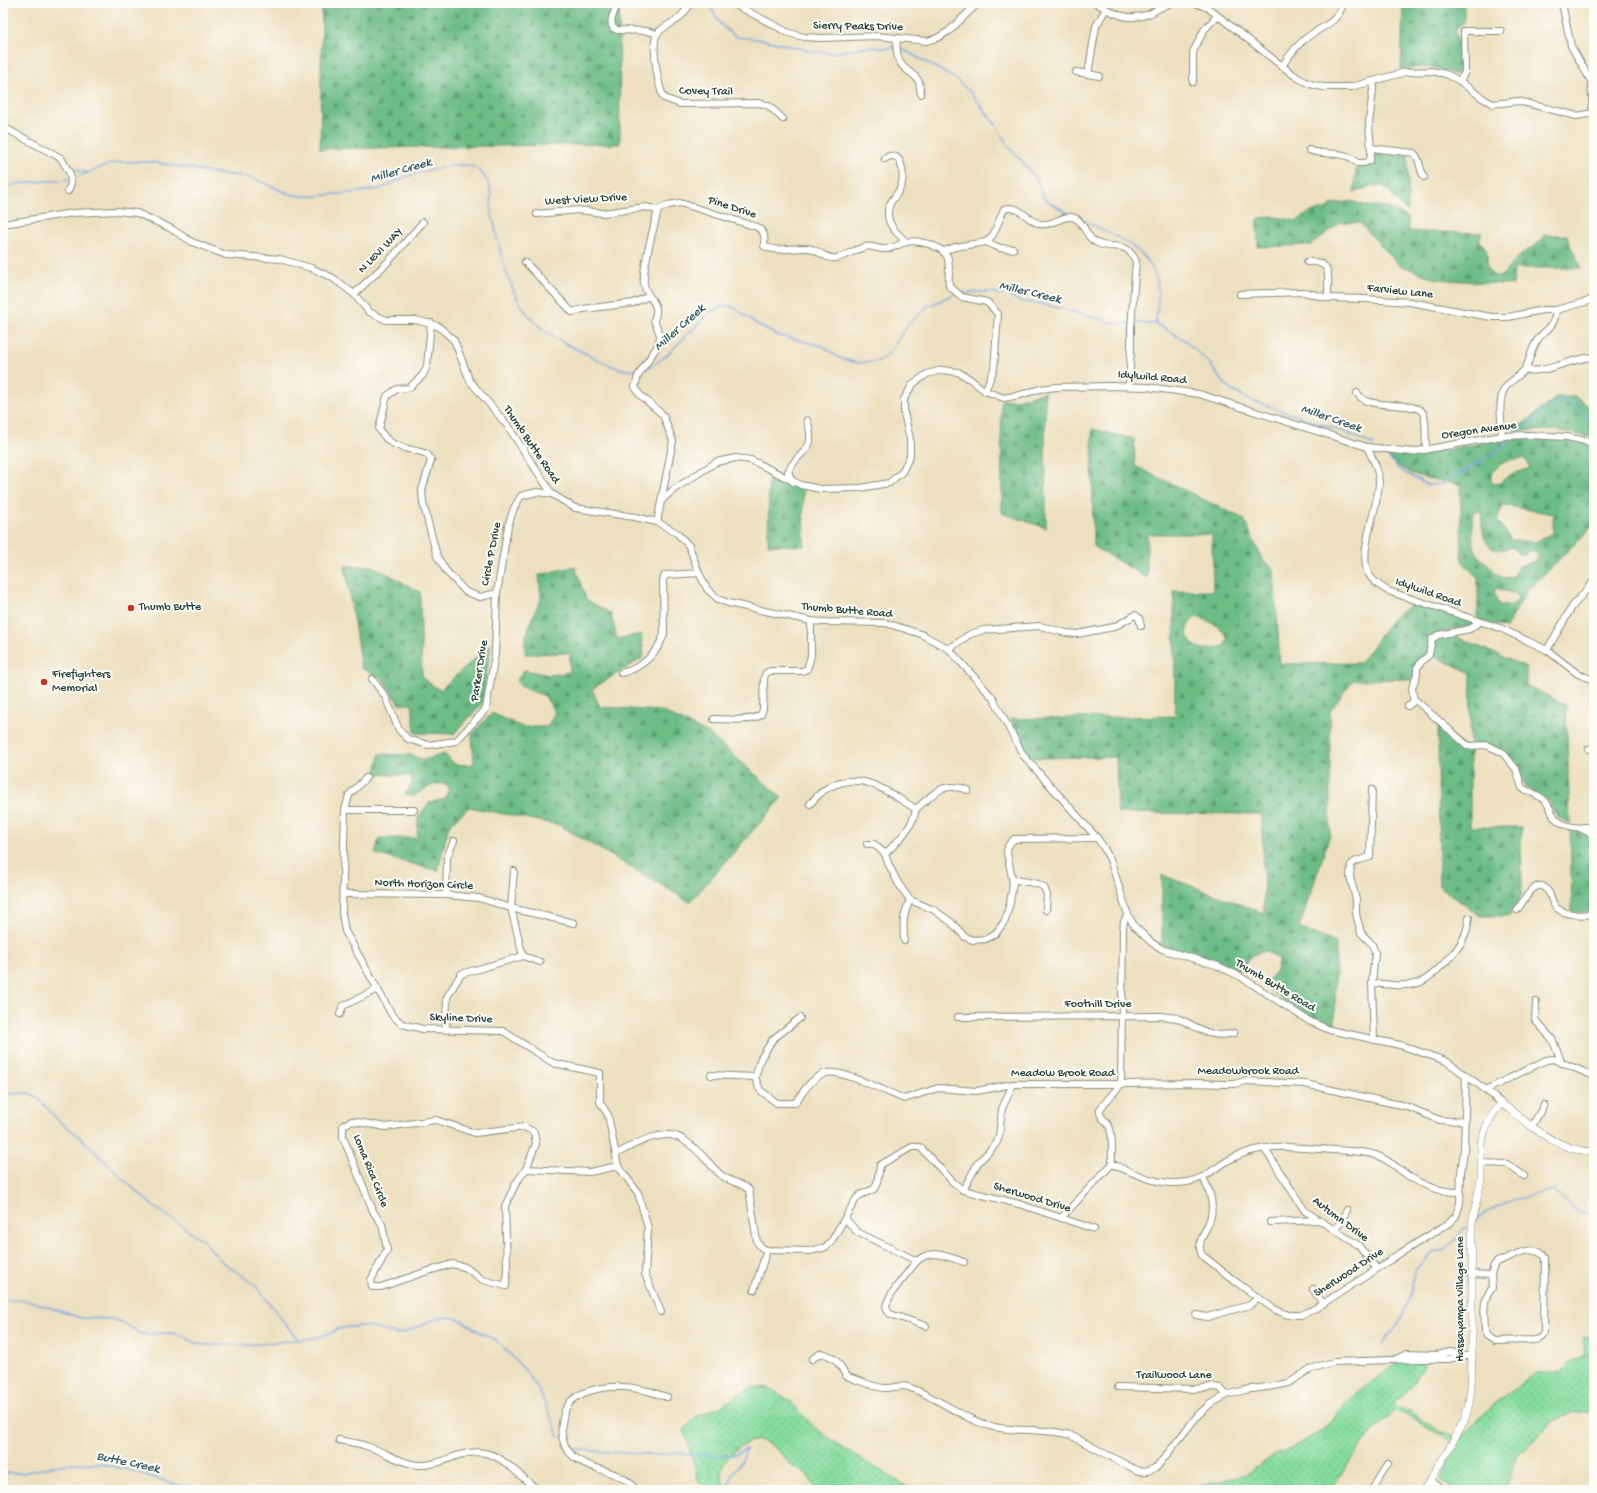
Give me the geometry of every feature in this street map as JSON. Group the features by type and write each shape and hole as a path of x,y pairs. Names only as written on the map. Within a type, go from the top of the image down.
{"street":[{"path":"617,3 616,10 612,17 611,24 613,28 617,30 647,31 657,34 663,28 678,19 687,10 691,3"},
{"name":"Sierry Peaks Drive","path":"732,3 789,33 804,37 822,38 876,36 927,41 937,38 949,31 978,3"},
{"path":"1096,3 1112,14 1125,17 1149,14 1164,5 1172,3"},
{"path":"1196,3 1208,8 1298,78 1310,84 1323,87 1351,87 1406,72 1431,71 1446,74 1460,81 1484,100 1493,104 1518,102 1577,116 1593,113 1591,81 1570,46 1562,3"},
{"path":"1282,66 1294,50 1309,36 1328,25 1337,17 1344,3"},
{"path":"1088,74 1096,26 1106,9"},
{"path":"1193,82 1193,52 1204,30 1217,16"},
{"path":"1460,81 1465,72 1464,31 1501,31"},
{"name":"Covey Trail","path":"657,34 654,43 658,83 664,98 680,104 760,103 769,106 783,118"},
{"path":"897,38 896,51 898,60 919,82 921,94"},
{"path":"1076,72 1099,76"},
{"path":"1309,150 1317,153 1346,155 1357,163 1370,161 1370,123 1374,81"},
{"path":"3,127 61,158 70,174 71,183 68,191"},
{"path":"1371,148 1414,153 1419,158 1421,172 1424,177"},
{"path":"885,159 889,156 894,156 901,162 901,187 888,206 887,216 892,228 906,242"},
{"name":"Pine Drive","path":"658,210 668,205 680,203 757,227 762,230 765,236 764,246 769,248 792,250 805,248 812,249 828,258 836,258 867,246 884,249 896,247 906,242 924,242 944,251"},
{"name":"West View Drive","path":"537,214 578,210 603,213 646,207 658,210"},
{"path":"986,242 993,235 1004,209 1010,207 1017,208 1039,224 1056,222 1068,217 1076,218 1082,222 1084,230 1091,240 1098,244 1124,248 1132,253 1136,261 1131,327 1129,386"},
{"path":"657,522 673,441 663,415 640,395 635,387 645,365 659,344 660,335 654,320 657,313 656,304 649,296 644,285 644,273 658,210"},
{"name":"Thumb Butte Road","path":"3,224 73,213 117,211 136,213 170,228 192,242 226,255 280,259 311,268 333,278 354,294 369,312 386,320 416,320 438,326 454,340 470,381 507,425 552,494 575,508 635,517 657,522 677,533 690,546 699,574 707,589 718,599 728,603 811,621 886,623 921,634 948,649 993,698 1023,754 1097,838 1104,848 1111,862 1128,915 1135,927 1152,943 1164,950 1216,965 1241,977 1309,1021 1330,1030 1400,1045 1446,1062 1466,1075 1501,1103 1555,1142 1586,1152 1594,1152"},
{"name":"N LEVI WAY","path":"354,294 389,260 423,222"},
{"path":"985,391 994,369 998,314 987,302 962,297 949,286 948,258 944,251 955,247 986,242 1000,248 1013,249"},
{"path":"525,262 572,312 582,309 633,303 649,296"},
{"path":"1307,262 1323,263 1328,270 1328,298"},
{"name":"Farview Lane","path":"1240,294 1304,292 1328,298 1410,302 1491,317 1508,317 1543,310 1556,310 1592,301"},
{"path":"1502,436 1500,398 1506,387 1525,369 1533,348 1539,338 1550,328 1555,319 1556,310"},
{"name":"Circle P Drive","path":"431,323 427,366 423,375 409,388 397,390 387,396 379,429 385,438 400,447 427,454 431,460 422,490 423,503 438,556 446,571 466,592 480,597 497,593 508,526 514,508 521,496 537,492 552,494"},
{"path":"1525,369 1530,371 1544,369 1585,357 1594,357"},
{"name":"Idylwild Road","path":"662,500 673,490 716,462 736,458 751,460 793,482 820,490 860,488 889,483 902,472 910,456 910,439 904,413 904,399 913,384 927,374 942,370 958,372 985,391 1004,398 1040,389 1057,387 1129,386 1199,394 1367,447 1377,469 1379,482 1365,554 1368,572 1377,584 1388,591 1500,628 1547,650 1578,674 1594,680"},
{"path":"1357,393 1363,399 1372,403 1387,406 1416,407 1423,412 1425,418 1426,450"},
{"path":"793,482 788,472 791,465 808,447 810,441 811,433 807,420"},
{"name":"Oregon Avenue","path":"1367,447 1412,452 1502,436 1528,435 1568,437 1594,443"},
{"path":"621,673 628,671 642,663 653,654 662,641 664,634 663,580 665,575 699,574"},
{"path":"1547,650 1572,607 1594,582"},
{"name":"Parker Drive","path":"372,679 385,696 399,730 408,739 428,746 456,741 486,709 495,654 497,593"},
{"path":"948,649 970,634 984,630 1040,626 1076,634 1114,627 1135,615 1139,618 1141,626"},
{"path":"714,720 740,719 759,716 763,709 764,678 766,673 770,671 802,671 807,669 811,656 811,621"},
{"path":"1408,706 1414,701 1412,688 1417,674 1417,668 1429,655 1432,639 1438,635 1470,629 1479,622"},
{"path":"1413,698 1468,746 1486,745 1502,752 1516,769 1522,788 1544,800 1556,819 1594,835"},
{"name":"Skyline Drive","path":"366,778 349,795 345,810 342,913 345,931 392,1015 402,1024 423,1029 503,1031 553,1063 600,1074 600,1102 608,1115 618,1166 638,1193 648,1228 645,1274 661,1312"},
{"path":"810,804 815,797 833,784 848,780 861,780 875,785 916,809"},
{"path":"885,854 901,839 914,819 916,809 937,791 946,787 957,786 968,790"},
{"path":"1372,790 1370,857 1356,861 1351,865 1350,877 1356,899 1356,914 1361,933 1372,944 1374,953 1372,983 1374,1040"},
{"path":"345,810 414,810"},
{"path":"1578,828 1588,828 1594,824"},
{"path":"867,844 874,844 885,854 898,883 910,900 934,910 951,922 966,937 973,940 986,939 996,933 1005,921 1010,903 1012,879 1008,846 1014,839 1097,838"},
{"path":"446,895 447,857 454,841"},
{"path":"514,871 511,908 523,956"},
{"path":"1012,879 1038,884 1044,887 1047,895 1046,910"},
{"path":"1517,910 1528,892 1534,887 1542,886 1547,890 1552,903 1557,908 1567,913 1594,914"},
{"name":"North Horizon Circle","path":"343,894 446,895 480,898 511,908 574,923"},
{"path":"904,940 903,918 910,900"},
{"path":"1061,1218 1112,1164 1111,1136 1109,1126 1101,1116 1100,1109 1121,1084 1123,925 1128,915"},
{"path":"1372,983 1405,985 1421,982 1441,966 1462,943 1469,918"},
{"path":"446,1029 447,997 461,974 523,956 540,962"},
{"path":"340,1014 343,1006 378,989"},
{"path":"1536,1002 1535,1020 1552,1039 1562,1063"},
{"name":"Foothill Drive","path":"958,1017 1161,1016 1176,1018 1201,1030 1223,1036 1234,1033"},
{"path":"712,1075 756,1077 761,1058 773,1039 800,1018"},
{"path":"1486,1090 1546,1060 1554,1060 1594,1076"},
{"name":"Meadow Brook Road","path":"756,1077 760,1090 777,1103 795,1103 812,1081 826,1073 842,1073 904,1099 938,1088 977,1091 1013,1084 1121,1084"},
{"name":"Sherwood Drive","path":"1203,1177 1212,1202 1211,1217 1200,1243 1200,1252 1202,1255 1236,1282 1278,1311 1288,1315 1301,1315 1323,1304 1399,1254 1450,1223 1456,1216 1459,1209 1466,1075"},
{"name":"Meadowbrook Road","path":"1121,1084 1200,1082 1234,1084 1245,1081 1305,1084 1405,1106 1440,1120 1451,1122 1464,1120"},
{"path":"616,1154 650,1137 672,1136 683,1139 722,1176 745,1186 750,1190 757,1242 762,1248 767,1250 810,1251 821,1249 831,1242 860,1195 874,1189 877,1183 880,1165 916,1146 920,1147 953,1182 963,1190 978,1163 996,1144 999,1137 1002,1109 1013,1084"},
{"name":"Hassayampa Village Lane","path":"1427,1485 1464,1421 1469,1403 1472,1356 1472,1223 1481,1180 1481,1143 1486,1127 1501,1103"},
{"path":"1532,1126 1544,1105"},
{"name":"Loma Rica Circle","path":"436,1120 475,1133 524,1127 534,1132 536,1144 526,1169 516,1184 505,1206 507,1267 506,1286 483,1280 465,1267 452,1264 380,1287 372,1287 372,1280 387,1250 382,1224 374,1213 343,1137 343,1125 352,1121 386,1127 436,1120"},
{"path":"1112,1164 1162,1182 1187,1182 1203,1177 1228,1161 1256,1149 1289,1147 1359,1152 1377,1156 1422,1184 1435,1189 1460,1192"},
{"name":"Autumn Drive","path":"1264,1148 1305,1210 1319,1220 1336,1229 1358,1245 1377,1269"},
{"path":"1482,1163 1507,1164 1524,1176"},
{"path":"526,1169 590,1172 618,1166"},
{"name":"Sherwood Drive","path":"963,1190 1019,1204 1094,1229"},
{"path":"1336,1229 1347,1210"},
{"path":"845,1218 857,1232 917,1261"},
{"path":"1270,1222 1319,1220"},
{"path":"754,1290 767,1250"},
{"path":"1530,1250 1536,1250 1542,1253 1544,1258 1544,1334 1540,1338 1535,1340 1495,1341 1486,1336 1484,1301 1486,1295 1492,1288 1491,1275 1494,1265 1497,1262 1530,1250"},
{"path":"926,1326 890,1314 887,1310 886,1304 890,1297 921,1257 932,1254 940,1254 964,1262"},
{"path":"1471,1274 1491,1275"},
{"path":"1313,1289 1323,1304"},
{"path":"1196,1315 1207,1317 1250,1305 1258,1297"},
{"path":"812,1359 822,1353 830,1355 840,1365 846,1376 886,1389 907,1386 933,1398 974,1421 993,1427 1014,1430 1053,1432 1070,1435 1142,1472 1150,1471 1157,1467 1198,1415 1210,1404 1227,1395 1245,1390 1289,1383 1310,1369 1328,1363 1392,1360 1407,1354 1429,1357 1450,1352 1460,1356 1472,1356"},
{"name":"Trailwood Lane","path":"1118,1387 1194,1389 1213,1387 1220,1388 1227,1395"},
{"path":"636,1490 621,1476 590,1466 577,1459 568,1450 563,1440 561,1423 564,1413 572,1401 583,1393 601,1388 643,1389 667,1397"},
{"path":"339,1440 366,1446 403,1462 416,1464 428,1465 468,1453 490,1454 501,1458 538,1490"},
{"path":"1372,1490 1388,1464"},
{"path":"1427,1485 1435,1490"},
{"path":"1427,1485 1446,1490"}],"green space":[{"path":"322,3 619,3 620,144 320,149"},
{"path":"1403,3 1464,3 1464,23 1458,26 1455,31 1456,36 1462,44 1461,70 1458,73 1454,74 1436,68 1422,67 1401,69"},
{"path":"1376,153 1408,156 1408,211 1386,188 1382,186 1367,188 1354,193 1356,168 1371,166"},
{"path":"1351,201 1367,206 1387,207 1408,218 1408,231 1482,233 1479,241 1485,247 1488,268 1494,276 1502,276 1522,254 1538,243 1544,235 1567,235 1581,268 1514,268 1513,285 1436,279 1399,265 1360,223 1341,222 1311,245 1258,247 1257,219 1271,216 1297,221 1310,212 1327,209 1332,204"},
{"path":"1045,392 1046,528 1002,513 1001,400 1016,400"},
{"path":"1557,397 1575,397 1594,410 1594,438 1556,430 1514,431"},
{"path":"1092,429 1134,439 1135,466 1244,519 1263,561 1274,569 1280,664 1360,663 1392,619 1413,603 1474,623 1470,626 1439,632 1412,679 1353,680 1330,711 1330,835 1299,928 1336,943 1335,1028 1289,1004 1264,986 1277,969 1278,959 1267,951 1254,955 1239,971 1215,961 1162,945 1162,875 1264,913 1262,814 1118,813 1116,757 1029,758 1010,719 1175,716 1174,591 1213,591 1212,534 1147,534 1147,578 1093,546","holes":["1196,617 1215,624 1225,633 1228,638 1224,646 1205,649 1199,648 1190,641 1187,631 1188,626"]},
{"path":"1529,438 1574,440 1594,446 1594,477 1591,480 1590,489 1594,496 1594,525 1527,591 1506,628 1478,620 1478,578 1462,561 1460,484 1430,479 1409,472 1393,461 1387,453 1413,455 1501,440","holes":["1521,458 1526,459 1530,468 1508,476 1500,483 1493,484 1491,478 1496,468 1511,460","1503,505 1553,514 1553,533 1535,542 1511,540 1497,520","1477,511 1482,514 1484,536 1491,547 1503,550 1511,547 1515,549 1518,554 1525,555 1530,550 1536,551 1538,556 1535,561 1519,566 1512,577 1505,578 1497,574 1480,558 1475,548 1472,530 1474,513","1497,588 1516,595 1518,599 1509,606 1501,606 1497,602 1494,590"]},
{"path":"769,471 803,490 804,546 768,545"},
{"path":"345,566 373,566 420,592 422,678 440,690 491,644 482,704 454,734 415,733 412,704 399,704 383,679 361,668"},
{"path":"575,566 586,599 611,614 617,639 641,634 644,657 592,689 600,707 661,711 709,734 782,798 690,902 559,825 469,807 449,825 438,871 375,854 379,838 417,838 418,817 429,803 445,799 449,790 447,784 437,784 414,796 405,795 412,784 411,776 375,774 380,754 411,755 424,760 444,754 456,765 474,764 472,734 492,713 522,727 547,727 555,713 545,696 521,687 517,680 524,670 549,675 570,672 570,653 525,654 525,639 531,620 541,599 539,575"},
{"path":"1450,634 1526,667 1526,685 1566,705 1570,824 1557,817 1549,802 1525,787 1518,764 1503,750 1470,744 1471,673 1434,656 1435,640 1439,637"},
{"path":"1438,724 1459,743 1470,749 1470,827 1521,827 1522,894 1515,909 1511,909 1510,916 1480,916 1439,886"},
{"path":"1570,828 1594,837 1594,912 1572,912"},
{"path":"1585,1337 1594,1338 1594,1412 1574,1412 1551,1422 1536,1439 1517,1454 1504,1490 1455,1490 1443,1483 1441,1478 1456,1446 1445,1436 1430,1430 1417,1419 1395,1411 1376,1428 1352,1458 1330,1490 1138,1490 1192,1488 1245,1475 1276,1454 1300,1444 1329,1425 1345,1402 1398,1362 1415,1360 1425,1365 1417,1375 1415,1382 1401,1397 1395,1400 1395,1405 1413,1413 1437,1430 1461,1438 1490,1407 1513,1389 1538,1373 1561,1371 1572,1360 1584,1356"},
{"path":"756,1387 769,1388 789,1400 815,1428 849,1452 913,1490 816,1490 803,1471 793,1467 783,1455 772,1446 756,1440 744,1444 738,1448 732,1453 724,1464 721,1475 726,1490 711,1490 699,1482 684,1430 697,1416 722,1406 742,1392"}],"waterway":[{"path":"708,3 719,22 730,33 737,37 765,40 815,52 836,53 863,47 895,48"},
{"path":"899,49 906,51 954,78 970,92 996,125 1008,146 1037,180 1044,198 1071,215"},
{"name":"Miller Creek","path":"72,178 115,163 134,161 168,164 213,173 250,178 289,194 310,196 359,192 386,187 398,180 414,174 447,166 466,165 473,167 483,174 489,185 491,192 492,217 503,260 514,292 526,312 539,326 570,346 612,366 626,370 640,370"},
{"path":"67,163 80,171 89,173"},
{"name":"Miller Creek","path":"3,188 16,184 68,179"},
{"path":"1082,220 1118,237 1140,253 1149,263 1155,274 1158,288 1156,324"},
{"name":"Miller Creek","path":"960,293 986,292 1006,294 1021,302 1043,304 1110,322 1121,324 1129,323"},
{"name":"Miller Creek","path":"646,368 652,366 667,355 710,312 723,306 735,308 758,325 776,335 823,346 839,358 857,363 879,361 888,354 909,324 927,307 954,294"},
{"name":"Miller Creek","path":"1133,323 1156,324 1187,342 1209,363 1222,381 1231,390 1250,400 1342,431 1374,445"},
{"name":"Miller Creek","path":"1518,433 1549,408 1562,401 1572,403 1588,418 1594,421"},
{"name":"Miller Creek","path":"1382,451 1400,470 1428,485 1441,484 1498,451 1514,437"},
{"path":"3,1094 29,1093 37,1097 59,1121 81,1138 153,1206 204,1241 219,1259 256,1286 298,1340"},
{"name":"Butte Creek","path":"1476,1219 1502,1204 1553,1190 1578,1212 1594,1214"},
{"name":"Butte Creek","path":"1383,1345 1401,1319 1413,1287 1415,1270 1434,1252 1443,1250 1457,1239 1462,1230 1467,1227"},
{"path":"3,1300 33,1302 81,1318 112,1319 124,1323 141,1334 178,1334 195,1343 205,1345 248,1345 298,1340 319,1337 338,1329 365,1326 396,1334 404,1333 438,1318 451,1317 461,1320 483,1334 496,1340 524,1369 540,1392 560,1438"},
{"path":"568,1446 579,1450 658,1455 672,1453 719,1456 736,1454 746,1449"},
{"name":"Butte Creek","path":"727,1490 732,1474 742,1461 746,1449"},
{"name":"Butte Creek","path":"3,1473 23,1473 53,1466 75,1463 102,1464 130,1470 177,1485 202,1490"}],"place":[{"name":"Thumb Butte","path":"131,608"},
{"name":"Firefighters Memorial","path":"44,682"}]}
